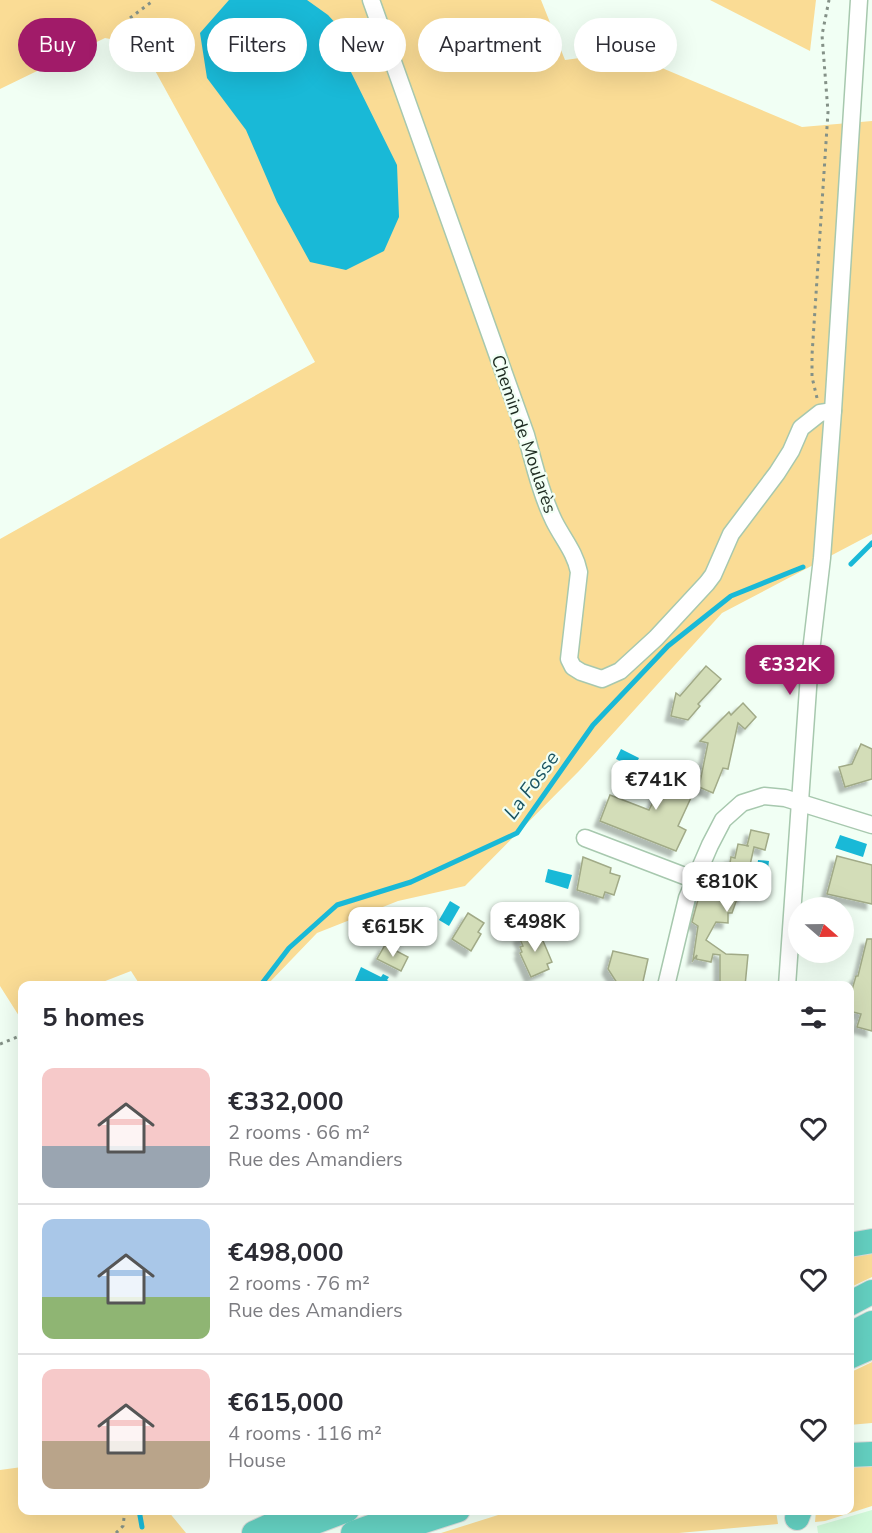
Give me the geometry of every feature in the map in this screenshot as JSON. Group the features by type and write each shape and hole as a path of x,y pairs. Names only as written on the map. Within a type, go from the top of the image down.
{"highway":[{"path":"854,1244 872,1241"},
{"path":"854,1301 872,1292"},
{"path":"854,1332 872,1323"},
{"path":"854,1355 872,1347"},
{"path":"854,1440 872,1439"},
{"path":"854,1455 872,1454"},
{"path":"254,1533 292,1515"},
{"path":"286,1533 333,1515"},
{"path":"353,1533 403,1515"},
{"path":"387,1533 443,1515"}],"street":[{"name":"Chemin de Moularès","path":"372,0 526,435 548,506 555,524 577,562 579,572 569,659 573,668 602,679 620,671 656,638 707,583 718,565 731,534 777,473 791,451 801,428 827,412"},
{"path":"787,981 810,660 823,544 827,412 858,0"},
{"path":"667,981 687,898 723,820 742,803 764,796 785,798 872,825"},
{"path":"585,838 695,880"}],"path":[{"path":"130,18 154,0"},
{"path":"827,412 812,376 828,112 822,35 829,0"},
{"path":"0,1044 18,1037"},
{"path":"116,1533 123,1526 124,1515"}],"shaded area":[{"path":"0,0 541,0 548,18 418,18 418,72 562,72 562,52 565,60 574,59 574,72 671,72 802,127 872,121 872,534 722,613 579,771 465,886 398,901 317,933 271,981 137,981 131,971 105,981 18,981 18,1014 0,986 0,539 315,362 156,72 195,72 195,18 109,18 109,39 97,42 97,18 18,18 18,72 35,72 0,89"},
{"path":"710,0 816,0 810,51"},
{"path":"872,1249 872,1277 854,1286 854,1253"},
{"path":"872,1362 872,1423 854,1425 854,1371"},
{"path":"872,1465 872,1506 854,1512 854,1466"},
{"path":"18,1468 18,1515 171,1515 186,1533 0,1533 0,1470"},
{"path":"872,1510 872,1533 818,1533 817,1526"},
{"path":"498,1515 777,1515 778,1524 679,1533 441,1533"},
{"path":"816,1515 844,1515 825,1521 815,1522"}],"water":[{"path":"229,0 307,0 331,18 319,18 319,72 351,72 397,165 399,217 384,251 346,270 310,262 277,202 246,130 207,78 200,33 207,25 207,72 307,72 307,18 213,18"},
{"path":"621,749 639,758 641,767 634,768 616,759"},
{"path":"840,835 867,844 863,857 835,848"},
{"path":"758,860 769,861 766,885 755,884"},
{"path":"548,869 572,875 568,889 545,882"},
{"path":"450,901 460,907 449,926 439,920"},
{"path":"361,967 381,977 383,974 389,977 388,981 355,981"}],"building":[{"path":"706,666 721,679 698,704 700,706 688,720 671,716 676,693 680,696"},
{"path":"743,703 756,717 745,729 738,723 728,769 723,768 713,793 699,787 708,743 700,741 729,712 731,715"},
{"path":"861,744 872,749 872,779 845,787 839,767 852,764"},
{"path":"680,767 701,776 678,826 686,830 676,851 600,821 610,795 649,810 665,777 669,773 676,776"},
{"path":"751,830 769,834 765,850 754,847 743,897 738,896 732,913 728,913 728,923 716,922 706,940 726,954 748,955 745,981 720,981 720,955 713,954 711,962 696,959 697,955 693,960 698,926 692,922 699,896 719,897 725,873 728,874 731,857 735,858 738,844 747,846"},
{"path":"837,856 872,865 872,904 854,900 854,897 827,894"},
{"path":"583,857 611,868 610,873 620,876 614,895 605,892 603,898 577,890"},
{"path":"468,913 484,923 478,932 481,934 471,951 452,939"},
{"path":"538,929 552,962 547,964 549,969 531,977 520,953 522,952 520,947 523,946 519,937"},
{"path":"867,939 872,939 872,1031 857,1027 861,1014 854,1012 854,983 858,976"},
{"path":"385,945 408,957 401,971 377,959"},
{"path":"613,951 648,959 643,981 616,981 608,969"}],"waterway":[{"name":"La Fosse","path":"851,564 872,543"},
{"name":"La Fosse","path":"264,981 289,948 337,905 411,882 517,833 593,725 668,646 731,596 803,567"},
{"name":"La Fosse","path":"140,1515 142,1527"}]}
